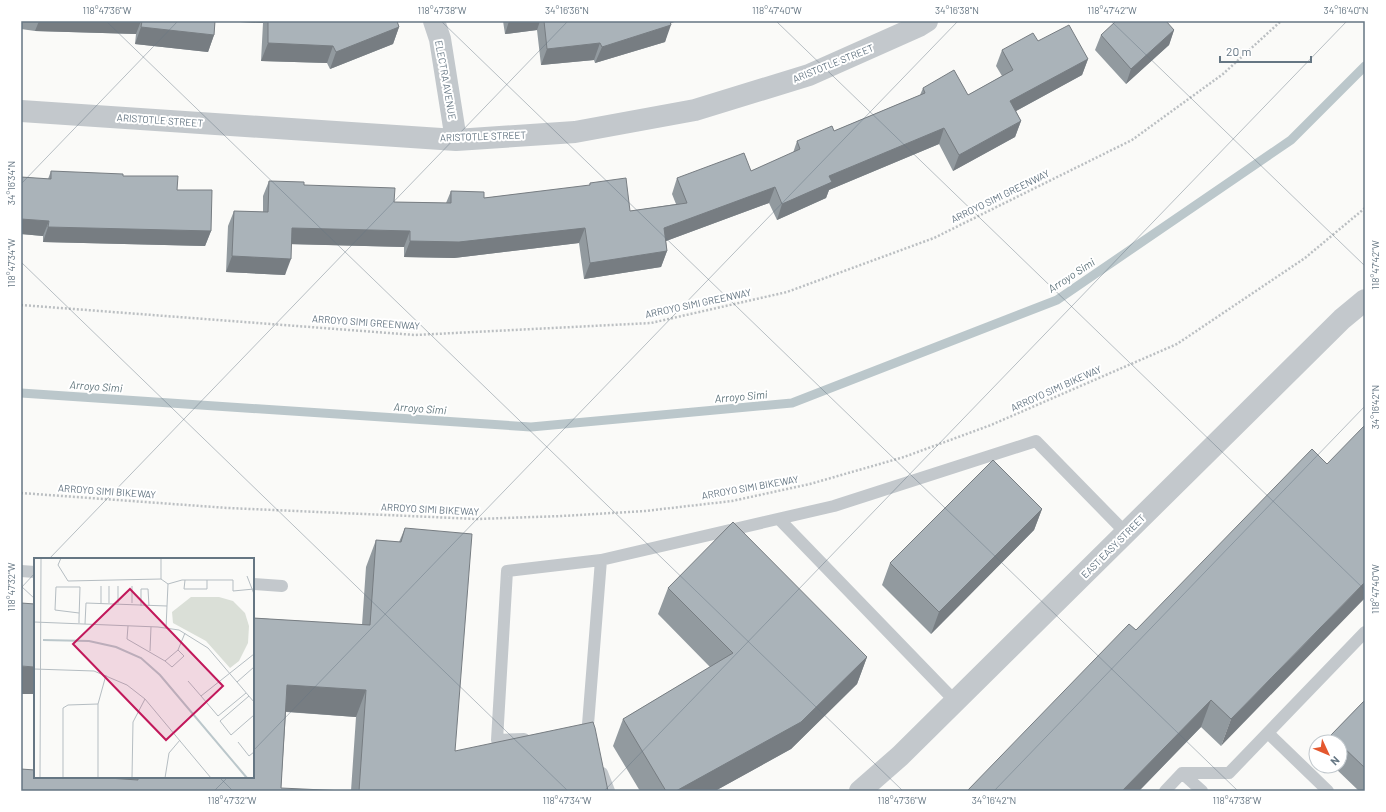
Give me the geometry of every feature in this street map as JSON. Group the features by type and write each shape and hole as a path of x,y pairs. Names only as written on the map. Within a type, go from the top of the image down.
{"street":[{"name":"ELECTRA AVENUE","path":"434,21 440,39 456,140"},
{"name":"ARISTOTLE STREET","path":"21,111 456,140 575,132 695,110 809,75 921,23"},
{"name":"EAST EASY STREET","path":"860,791 900,756 1342,319 1365,300"}],"lane":[{"path":"534,739 497,740 507,571 601,560 834,506 1036,441 1101,505 1126,533"},
{"path":"779,519 955,701"},
{"path":"572,739 589,742 601,560"},
{"path":"21,571 34,572"},
{"path":"254,584 282,586"},
{"path":"1165,791 1182,773 1229,773 1365,632"},
{"path":"1268,733 1328,791"},
{"path":"598,765 609,791"},
{"path":"1182,773 1202,791"}],"path":[{"name":"ARROYO SIMI GREENWAY","path":"21,305 415,335 651,323 787,292 934,238 1132,140 1223,74 1280,21"},
{"name":"ARROYO SIMI BIKEWAY","path":"21,493 228,508 477,519 646,511 732,501 810,484 918,452 991,425 1177,344 1305,258 1365,208"}],"building":[{"path":"142,21 215,21 214,35 141,27"},
{"path":"268,21 397,21 399,27 336,52 333,46 268,43"},
{"path":"544,21 670,21 671,25 602,47 600,43 547,49"},
{"path":"1116,21 1166,21 1174,30 1131,69 1101,35"},
{"path":"1069,25 1088,59 1010,101 1021,121 959,155 944,128 829,176 832,182 782,204 775,187 664,228 667,251 590,263 585,228 459,242 410,241 410,231 292,228 291,259 232,256 234,211 268,212 269,181 304,182 304,185 395,188 394,202 451,203 451,191 484,192 484,198 590,185 590,183 626,178 630,211 687,203 677,178 744,153 751,171 800,149 797,141 832,126 834,131 925,93 923,88 954,70 968,95 1013,70 1002,50 1033,33 1038,41"},
{"path":"51,171 123,174 123,176 178,176 177,190 212,190 211,231 48,227 49,221 21,219 21,177 51,179"},
{"path":"1365,425 1365,582 1231,719 1211,700 1122,791 967,791 1129,624 1136,630 1312,449 1327,464"},
{"path":"993,460 1042,509 939,612 890,563"},
{"path":"733,522 867,657 801,722 676,791 666,791 623,719 733,653 668,588"},
{"path":"405,528 472,534 455,751 593,722 608,791 359,791 366,690 287,685 281,788 345,791 21,791 21,769 34,770 34,778 108,778 138,780 138,778 254,778 254,618 370,625 376,540 401,542"},
{"path":"21,603 34,604 34,667 21,666"},
{"path":"1365,700 1365,768 1348,752 1348,734 1332,734"}],"waterway":[{"name":"Arroyo Simi","path":"21,393 531,427 792,403 1057,300 1291,140 1365,66"}]}
